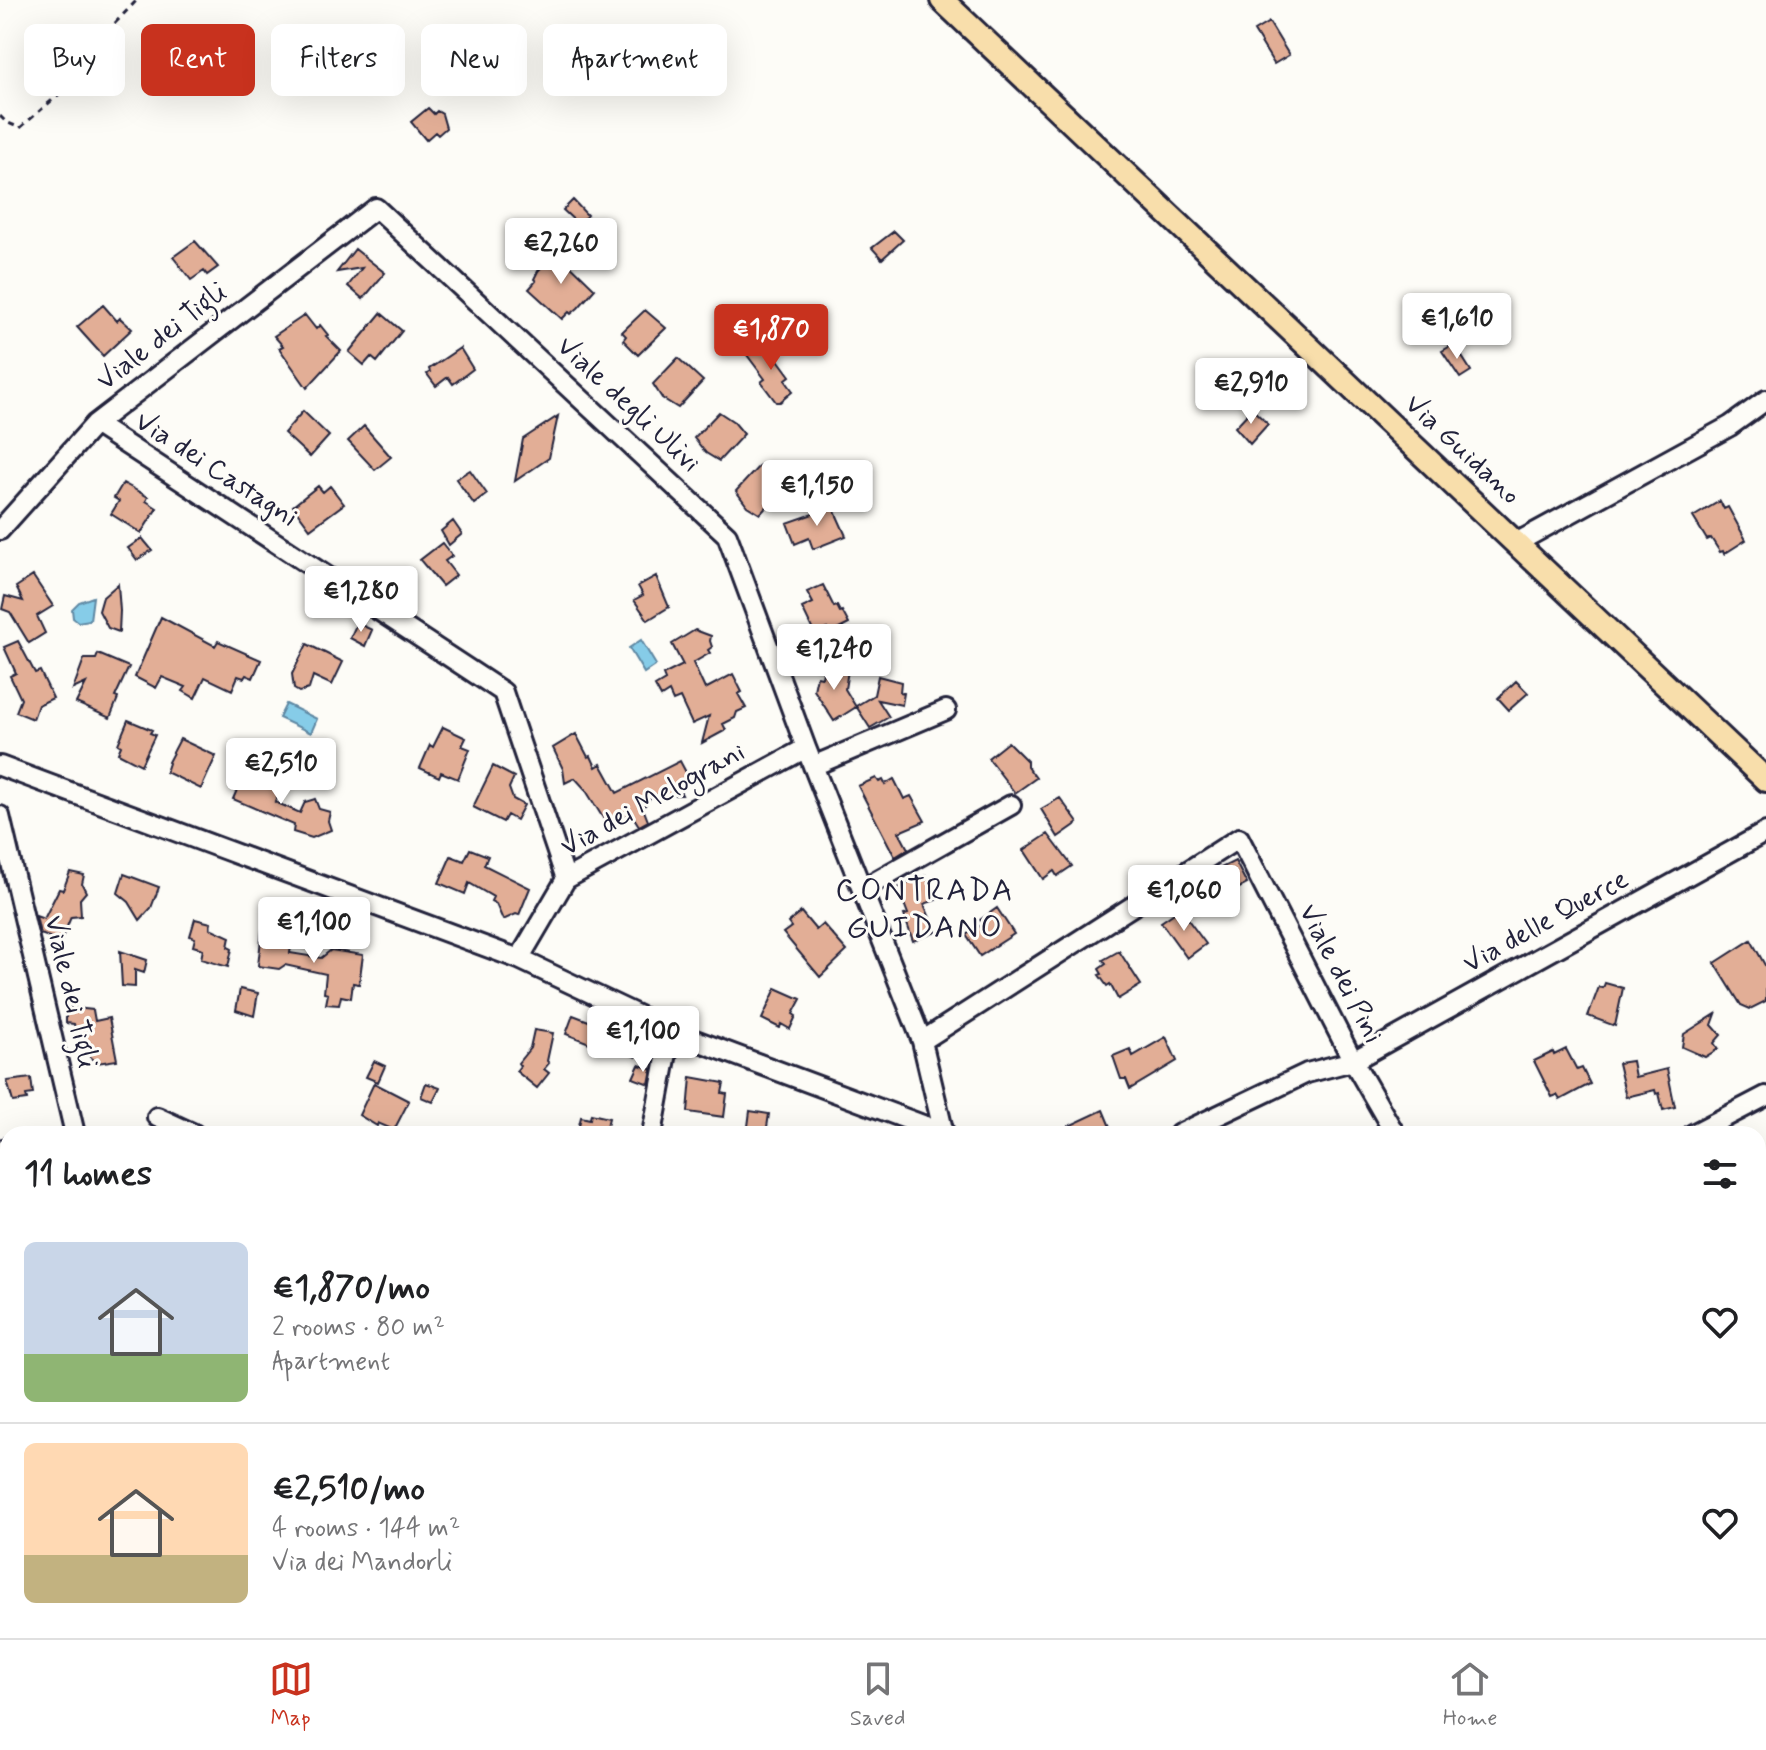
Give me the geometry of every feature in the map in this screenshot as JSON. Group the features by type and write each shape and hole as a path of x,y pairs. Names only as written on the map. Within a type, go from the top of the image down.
{"main road":[{"name":"Via Guidano","path":"942,0 1766,780"}],"street":[{"name":"Viale dei Tigli","path":"0,530 95,424 376,208"},
{"name":"Viale degli Ulivi","path":"376,208 727,535 809,757 922,1041 942,1126"},
{"path":"1516,543 1730,426 1766,400"},
{"name":"Via dei Castagni","path":"95,424 503,692 566,879"},
{"name":"Via dei Melograni","path":"519,959 566,879 809,757 946,710"},
{"path":"0,766 519,959 671,1031 923,1126"},
{"path":"862,889 1011,805"},
{"name":"Viale dei Tigli","path":"0,816 70,1126"},
{"name":"Via delle Querce","path":"1196,1126 1307,1073 1353,1061 1766,832"},
{"name":"Viale dei Pini","path":"922,1041 1239,838 1353,1061 1390,1126"},
{"path":"653,1126 671,1031"},
{"path":"1708,1126 1766,1096"},
{"path":"157,1117 177,1126"}],"path":[{"path":"0,116 20,128 33,119 87,70 97,42 137,0"}],"water":[{"path":"93,597 90,620 78,622 73,618 72,609 79,602"},
{"path":"641,640 656,665 644,673 629,648"},
{"path":"286,704 317,719 311,733 279,718"}],"building":[{"path":"1269,22 1289,55 1274,64 1254,31"},
{"path":"428,108 434,114 437,111 442,114 446,128 426,140 411,122"},
{"path":"573,200 587,215 579,225 563,210"},
{"path":"894,231 903,240 882,259 872,248"},
{"path":"195,241 218,267 207,275 204,271 191,280 173,257"},
{"path":"355,249 385,273 363,299 348,286 362,268 337,272"},
{"path":"556,251 595,289 578,308 562,319 529,289 536,281 538,271"},
{"path":"103,305 117,321 120,318 132,329 103,356 77,327"},
{"path":"645,310 666,328 638,355 623,340 626,336 622,332"},
{"path":"381,313 402,331 377,362 371,357 364,365 349,352"},
{"path":"305,315 316,329 320,325 341,351 307,388 274,336"},
{"path":"765,342 790,376 785,380 793,391 780,402 776,402 761,382 765,379 747,355"},
{"path":"1454,344 1471,371 1460,378 1442,351"},
{"path":"460,348 473,369 453,384 448,377 436,386 427,374 429,369"},
{"path":"678,358 703,381 678,408 662,398 653,384"},
{"path":"1252,409 1268,424 1250,444 1235,427"},
{"path":"303,411 329,436 310,457 284,433"},
{"path":"719,412 734,422 744,434 719,461 706,453 694,438"},
{"path":"558,416 549,458 515,481 523,439"},
{"path":"364,426 391,457 375,470 348,441"},
{"path":"760,465 774,472 785,488 760,514 747,506 736,491"},
{"path":"470,470 487,494 474,504 456,479"},
{"path":"123,483 148,497 146,501 157,508 141,533 111,514 119,501 114,498"},
{"path":"318,486 323,492 330,486 344,504 310,529 293,506"},
{"path":"1720,501 1724,509 1728,507 1746,540 1724,554 1711,538 1707,540 1693,517"},
{"path":"833,507 846,536 813,549 809,538 795,544 787,523"},
{"path":"453,521 462,534 449,545 441,531"},
{"path":"142,538 152,550 137,560 128,548"},
{"path":"442,543 452,556 445,561 456,575 442,586 420,560"},
{"path":"33,576 53,606 37,616 45,633 29,643 10,612 2,609 5,596 23,601 16,587"},
{"path":"656,576 669,607 648,620 634,600 643,595 638,586"},
{"path":"118,584 119,632 108,628 99,611 103,597"},
{"path":"823,585 834,607 842,611 849,624 829,634 827,629 815,635 802,608 813,603 807,592"},
{"path":"161,617 215,646 218,641 261,660 253,678 238,676 232,690 205,677 195,698 183,691 186,687 162,677 156,688 135,677"},
{"path":"357,623 372,630 365,646 350,638"},
{"path":"695,630 711,636 710,653 693,663 705,689 733,674 742,692 738,694 746,708 723,724 726,730 702,743 709,716 692,724 680,698 673,701 669,692 661,697 655,686 665,680 663,675 683,665 672,644"},
{"path":"18,641 35,673 40,671 53,698 38,705 33,719 16,712 21,699 10,676 16,673 4,647"},
{"path":"307,644 343,662 332,685 313,676 309,689 299,692 294,689 292,674"},
{"path":"98,654 129,667 115,697 118,698 110,718 76,703 86,683 73,689 84,659 96,659"},
{"path":"824,666 848,670 845,689 856,707 834,721 814,690 817,676 822,677"},
{"path":"878,676 901,682 900,692 904,693 902,705 878,700 889,717 870,728 856,706 874,695"},
{"path":"1516,681 1528,693 1509,710 1498,698"},
{"path":"128,720 152,730 150,733 155,735 141,765 118,753 121,746 118,744"},
{"path":"443,727 466,738 462,746 470,749 458,779 441,772 439,777 420,768 430,745 433,747"},
{"path":"576,734 596,767 601,764 617,793 680,761 689,778 678,787 682,795 652,795 643,808 648,821 639,826 631,813 608,826 575,778 565,783 563,769 553,748"},
{"path":"180,739 216,756 201,789 166,772"},
{"path":"1008,742 1027,761 1036,778 1015,793 988,758"},
{"path":"493,766 514,777 509,788 513,799 524,805 516,820 507,815 503,822 473,807"},
{"path":"246,769 282,786 275,802 300,813 305,802 315,799 319,809 330,812 328,821 331,830 312,838 293,832 294,825 233,799"},
{"path":"876,778 885,784 894,779 904,799 911,796 925,821 899,832 908,849 895,857 858,786"},
{"path":"1060,798 1078,823 1058,837 1041,809"},
{"path":"1048,834 1072,866 1057,876 1054,871 1043,879 1024,850"},
{"path":"470,849 488,856 484,865 530,888 519,915 503,920 496,904 491,901 493,897 469,883 465,894 439,883 451,856 464,861"},
{"path":"1235,861 1247,884 1222,897 1211,873"},
{"path":"70,872 84,875 82,884 86,892 80,899 81,916 71,917 61,941 40,934 36,916 44,919 59,889 63,890"},
{"path":"124,874 159,887 151,908 140,920 129,902 118,893"},
{"path":"926,875 936,900 924,904 936,932 913,941 904,915 908,914 898,888"},
{"path":"997,908 1014,934 980,956 966,935 983,924 980,920"},
{"path":"1180,909 1206,944 1187,958 1161,922"},
{"path":"801,912 816,930 823,924 847,951 820,977 783,933 791,927 788,923"},
{"path":"195,919 211,923 210,928 230,937 228,947 232,949 228,967 201,959 203,949 193,946 195,938 190,936"},
{"path":"262,930 285,934 284,940 292,941 290,953 321,958 331,950 363,955 359,984 353,983 351,998 341,996 339,1005 326,1004 326,974 285,965 279,969 258,966"},
{"path":"1751,940 1766,967 1766,1001 1750,1009 1741,1005 1715,963"},
{"path":"120,951 147,960 144,973 135,970 135,987 122,986"},
{"path":"1119,951 1141,985 1118,999 1110,984 1107,986 1099,975 1102,974 1099,969 1106,964 1103,960"},
{"path":"1605,983 1623,988 1615,1026 1588,1016 1599,987 1603,988"},
{"path":"776,988 801,999 790,1029 781,1024 780,1028 762,1019"},
{"path":"240,989 258,993 254,1016 236,1010"},
{"path":"66,1007 93,1010 95,1021 109,1018 117,1060 97,1063 84,1051 84,1037 77,1038 74,1024 66,1023"},
{"path":"1716,1014 1712,1025 1721,1035 1714,1043 1718,1049 1705,1057 1682,1047 1684,1034"},
{"path":"573,1015 628,1036 632,1026 643,1031 636,1057 617,1049 615,1053 566,1034"},
{"path":"534,1030 553,1033 549,1063 544,1069 549,1073 537,1088 516,1071 520,1066 518,1063 530,1048"},
{"path":"1166,1037 1177,1061 1130,1089 1126,1079 1121,1079 1113,1056 1130,1049 1133,1056"},
{"path":"1566,1049 1577,1070 1582,1068 1590,1084 1560,1100 1557,1095 1552,1097 1534,1061"},
{"path":"374,1061 385,1066 378,1082 366,1077"},
{"path":"1632,1061 1635,1077 1667,1069 1675,1107 1663,1110 1659,1093 1656,1094 1655,1090 1626,1097 1618,1063"},
{"path":"639,1065 652,1069 649,1084 633,1078"},
{"path":"691,1077 724,1083 722,1093 727,1094 724,1117 688,1112"},
{"path":"31,1078 33,1094 26,1095 27,1100 13,1102 7,1081"},
{"path":"374,1083 409,1101 396,1126 378,1123 377,1126 359,1115"},
{"path":"426,1083 440,1088 433,1102 421,1097"},
{"path":"1103,1110 1110,1126 1069,1126"},
{"path":"750,1111 769,1114 767,1126 748,1126"},
{"path":"591,1114 609,1118 607,1126 579,1126 581,1117 590,1119"}],"district":[{"name":"CONTRADA GUIDANO","path":"925,910"}]}
